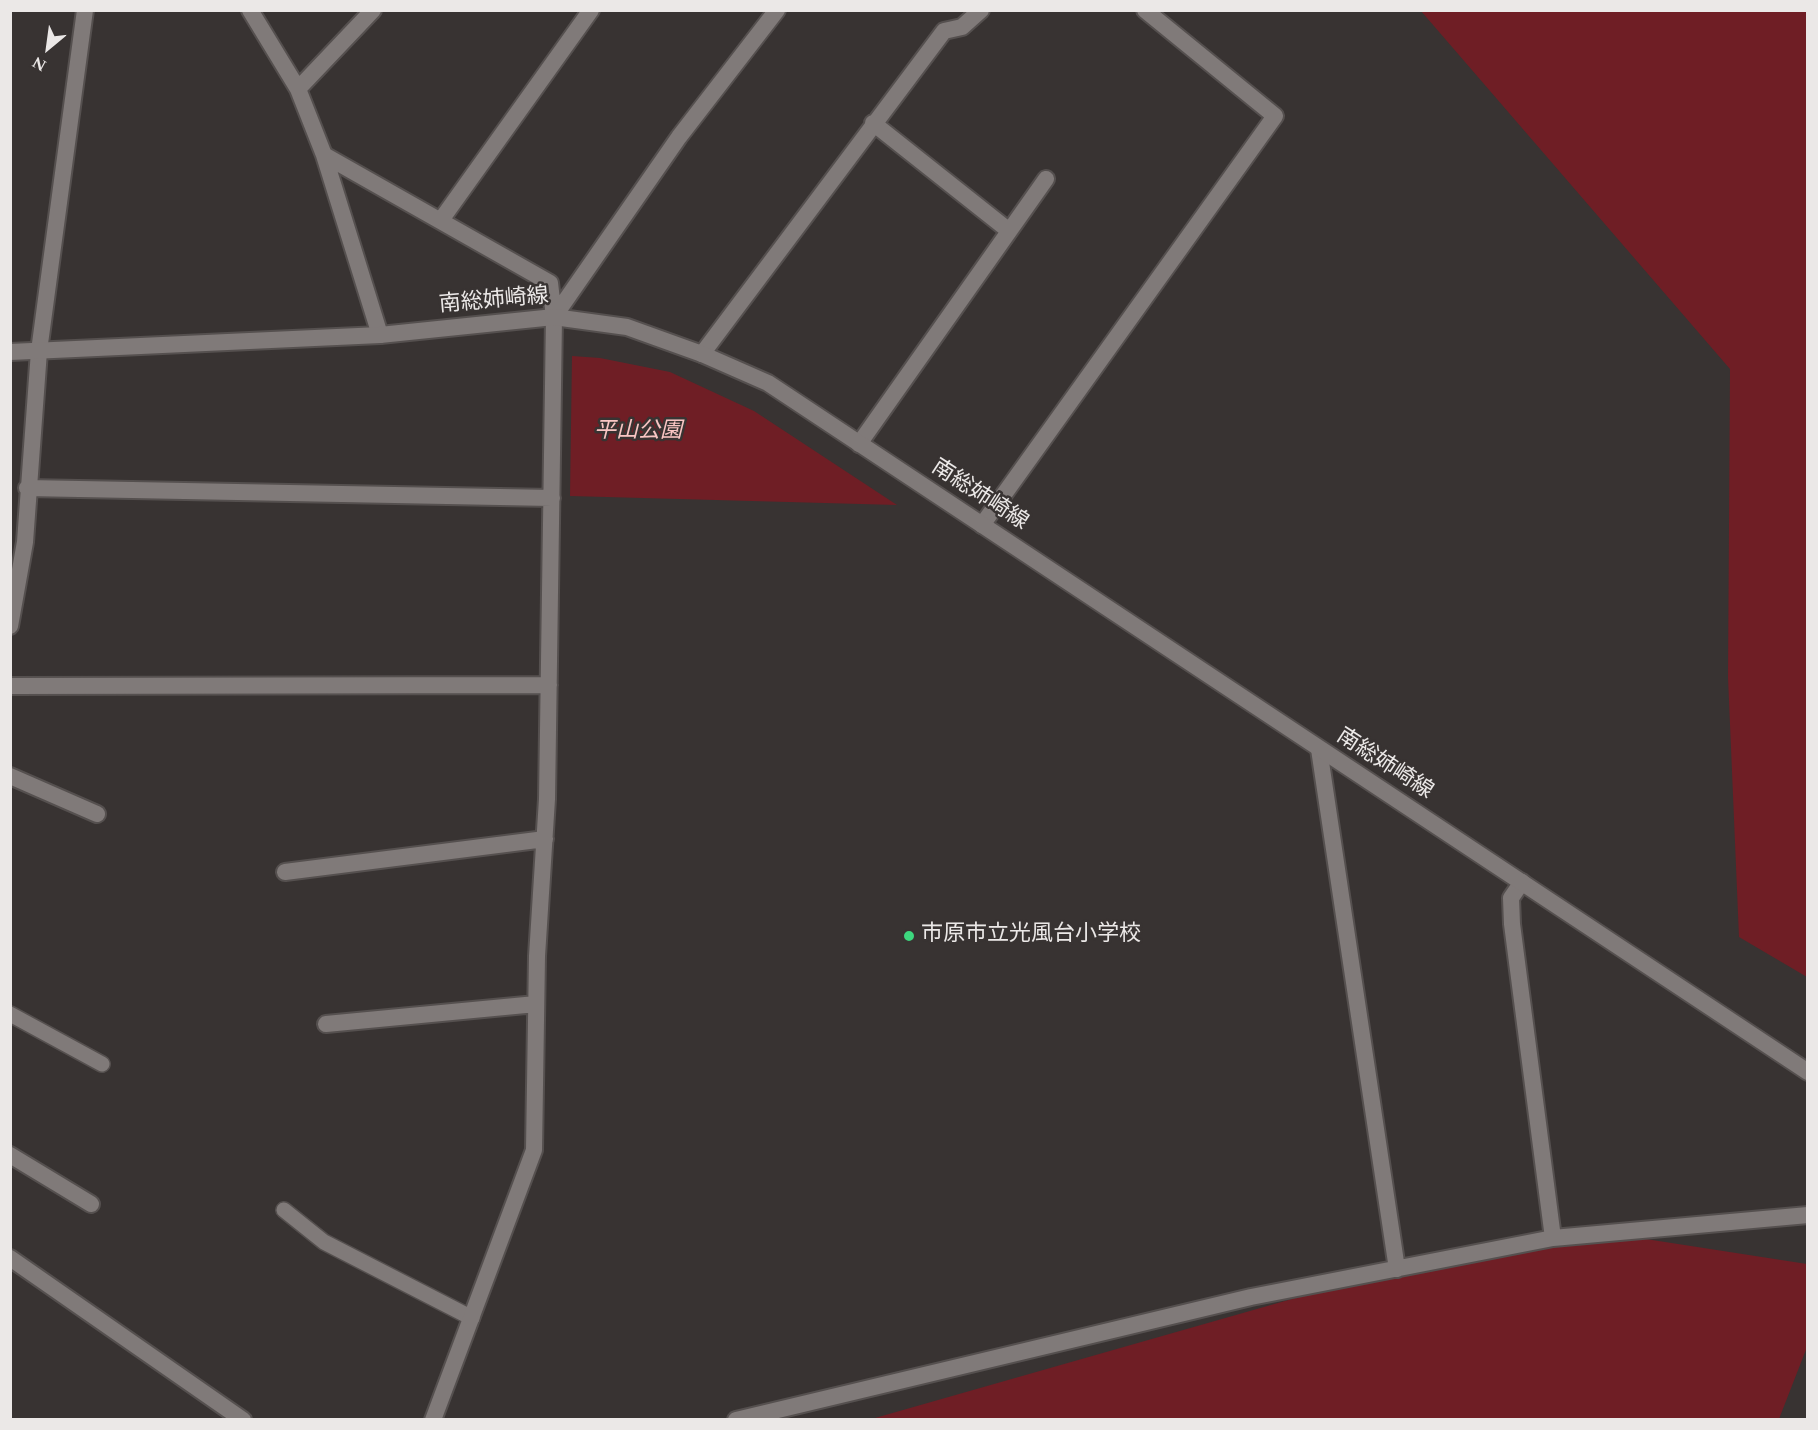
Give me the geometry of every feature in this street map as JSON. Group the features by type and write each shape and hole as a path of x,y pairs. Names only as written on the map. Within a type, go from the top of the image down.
{"street":[{"path":"10,626 18,542 27,489 39,351 85,10"},
{"path":"250,10 298,89 324,155 380,335"},
{"path":"298,89 373,10"},
{"path":"441,220 591,10"},
{"path":"554,317 679,137 777,10"},
{"path":"702,354 944,31 962,27 981,10"},
{"path":"982,525 1275,116 1145,10"},
{"path":"873,123 1008,230"},
{"path":"324,155 550,283 554,317 549,685 545,839 536,1004 534,1150 433,1419"},
{"path":"859,444 1046,179"},
{"name":"南総姉崎線","path":"10,352 380,335 554,317 627,327 702,354 768,383 1808,1072"},
{"path":"27,489 552,498"},
{"path":"10,686 549,685"},
{"path":"1319,749 1397,1269"},
{"path":"10,776 97,814"},
{"path":"285,872 545,839"},
{"path":"1522,882 1511,898 1512,924 1553,1238"},
{"path":"326,1024 536,1004"},
{"path":"10,1155 91,1204"},
{"path":"736,1419 1251,1297 1553,1238 1808,1215"},
{"path":"10,1258 243,1419"}],"lane":[{"path":"10,1014 102,1064"},
{"path":"284,1210 324,1242 472,1318"}],"green space":[{"path":"1421,11 1807,11 1807,977 1739,937 1728,677 1730,369"},
{"name":"平山公園","path":"572,356 600,358 670,372 754,411 897,505 570,496"},
{"path":"1607,1233 1807,1264 1807,1347 1779,1419 868,1420 1397,1269"}],"place":[{"name":"市原市立光風台小学校","path":"909,936"}]}
